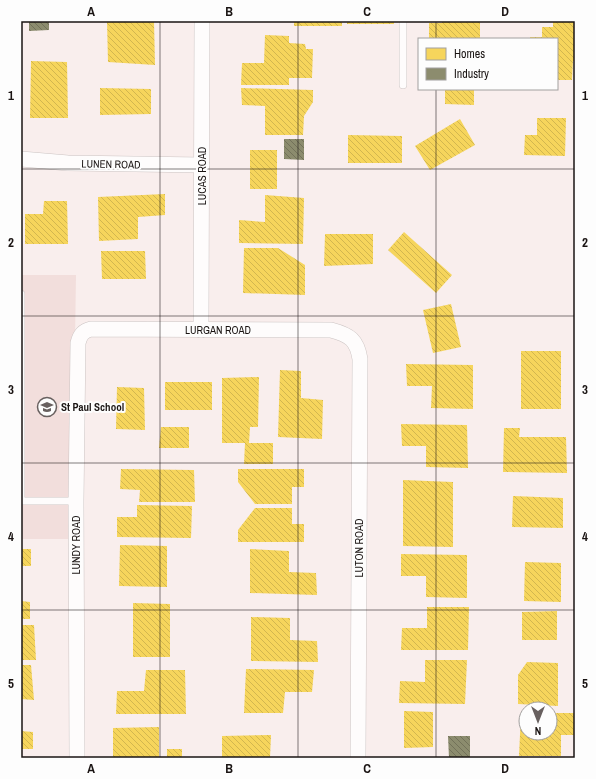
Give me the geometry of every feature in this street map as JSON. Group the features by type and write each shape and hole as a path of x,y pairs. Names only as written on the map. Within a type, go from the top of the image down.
{"street":[{"name":"LUCAS ROAD","path":"201,330 202,21"},
{"name":"LUNEN ROAD","path":"21,159 68,163 202,165"},
{"name":"LURGAN ROAD","path":"82,334 86,330 91,329 331,330 344,334 353,340"},
{"name":"LUNDY ROAD","path":"77,758 76,501 78,343 82,334"},
{"name":"LUTON ROAD","path":"353,340 358,349 360,359 358,758"}],"lane":[{"path":"403,21 403,85"},
{"path":"21,294 21,501 76,501"}],"shaded area":[{"name":"St Paul School","path":"21,275 76,275 72,539 21,539"}],"building: Homes":[{"path":"107,21 154,21 155,65 108,62"},
{"path":"294,21 342,21 342,26 294,26"},
{"path":"347,21 394,21 394,24 347,24"},
{"path":"442,21 480,21 480,38 429,38 429,23 442,23"},
{"path":"553,21 575,21 575,61 573,61 572,80 558,80 558,38 530,38 542,37 542,27 553,27"},
{"path":"265,35 289,36 289,43 305,44 306,49 313,49 312,78 289,78 289,85 241,85 242,63 264,63"},
{"path":"31,61 67,62 68,118 30,118"},
{"path":"100,88 151,89 151,114 100,115"},
{"path":"241,88 313,90 313,102 304,116 303,135 265,135 265,106 242,105"},
{"path":"445,90 474,90 474,105 445,104"},
{"path":"537,118 566,118 565,156 524,155 525,135 537,135"},
{"path":"460,119 475,145 430,170 415,146"},
{"path":"348,135 402,136 402,163 348,163"},
{"path":"250,150 277,150 277,189 250,189"},
{"path":"165,194 165,215 138,217 138,239 99,241 98,197"},
{"path":"265,195 304,198 303,244 239,243 239,220 265,222"},
{"path":"44,201 67,201 68,244 25,244 25,214 43,214"},
{"path":"404,232 452,275 436,293 388,250"},
{"path":"325,234 373,234 373,264 324,266"},
{"path":"244,248 278,248 305,265 305,295 243,293"},
{"path":"101,251 145,251 146,279 102,279"},
{"path":"451,304 461,347 433,353 423,310"},
{"path":"521,351 561,351 561,409 521,409"},
{"path":"406,364 473,365 473,409 431,408 432,386 407,386"},
{"path":"280,370 301,371 301,398 323,400 322,439 278,437"},
{"path":"259,377 258,427 250,427 249,443 273,443 273,464 244,464 245,443 222,443 222,378"},
{"path":"165,382 212,382 212,410 165,410"},
{"path":"117,387 144,388 145,430 116,429"},
{"path":"401,424 467,425 468,468 426,467 426,446 402,446"},
{"path":"161,427 189,427 189,448 159,448"},
{"path":"504,428 520,428 519,437 566,437 567,473 503,472"},
{"path":"121,469 194,470 195,502 139,502 140,490 120,489"},
{"path":"238,469 304,469 304,487 292,487 292,504 255,504 238,482"},
{"path":"403,480 453,482 453,547 403,546"},
{"path":"513,496 563,498 563,528 512,527"},
{"path":"137,505 192,506 191,538 117,537 117,517 137,517"},
{"path":"255,508 292,508 292,524 304,524 304,542 238,542 238,530"},
{"path":"120,545 167,546 167,587 119,586"},
{"path":"21,549 31,549 31,566 21,566"},
{"path":"250,549 289,551 289,572 316,573 317,595 250,593"},
{"path":"401,554 467,555 467,598 426,597 426,576 401,576"},
{"path":"525,562 561,563 561,602 524,601"},
{"path":"21,601 30,602 30,619 21,619"},
{"path":"133,603 170,604 170,657 133,657"},
{"path":"427,607 469,607 468,650 401,650 402,628 427,628"},
{"path":"557,611 557,640 522,640 522,612"},
{"path":"251,617 290,618 290,640 317,641 318,662 251,661"},
{"path":"21,625 34,625 36,660 21,660"},
{"path":"425,660 467,660 465,704 399,703 400,681 425,682"},
{"path":"527,662 558,663 558,701 518,701 518,675"},
{"path":"21,665 31,665 34,700 21,699"},
{"path":"246,669 314,670 312,692 285,692 283,713 244,713"},
{"path":"146,670 185,670 186,714 116,714 117,691 144,691"},
{"path":"404,711 433,712 433,747 404,748"},
{"path":"558,713 575,713 575,735 561,735 561,756 519,756 520,741 558,741"},
{"path":"159,727 159,758 113,758 113,728"},
{"path":"21,731 33,732 33,749 21,749"},
{"path":"271,735 270,758 222,758 222,736"},
{"path":"167,749 182,749 182,758 167,758"}],"building: Industry":[{"path":"29,21 49,21 49,30 29,31"},
{"path":"284,139 304,139 304,160 284,159"},
{"path":"448,736 470,736 470,758 449,758"}],"place":[{"name":"St Paul School","path":"47,407"}]}
